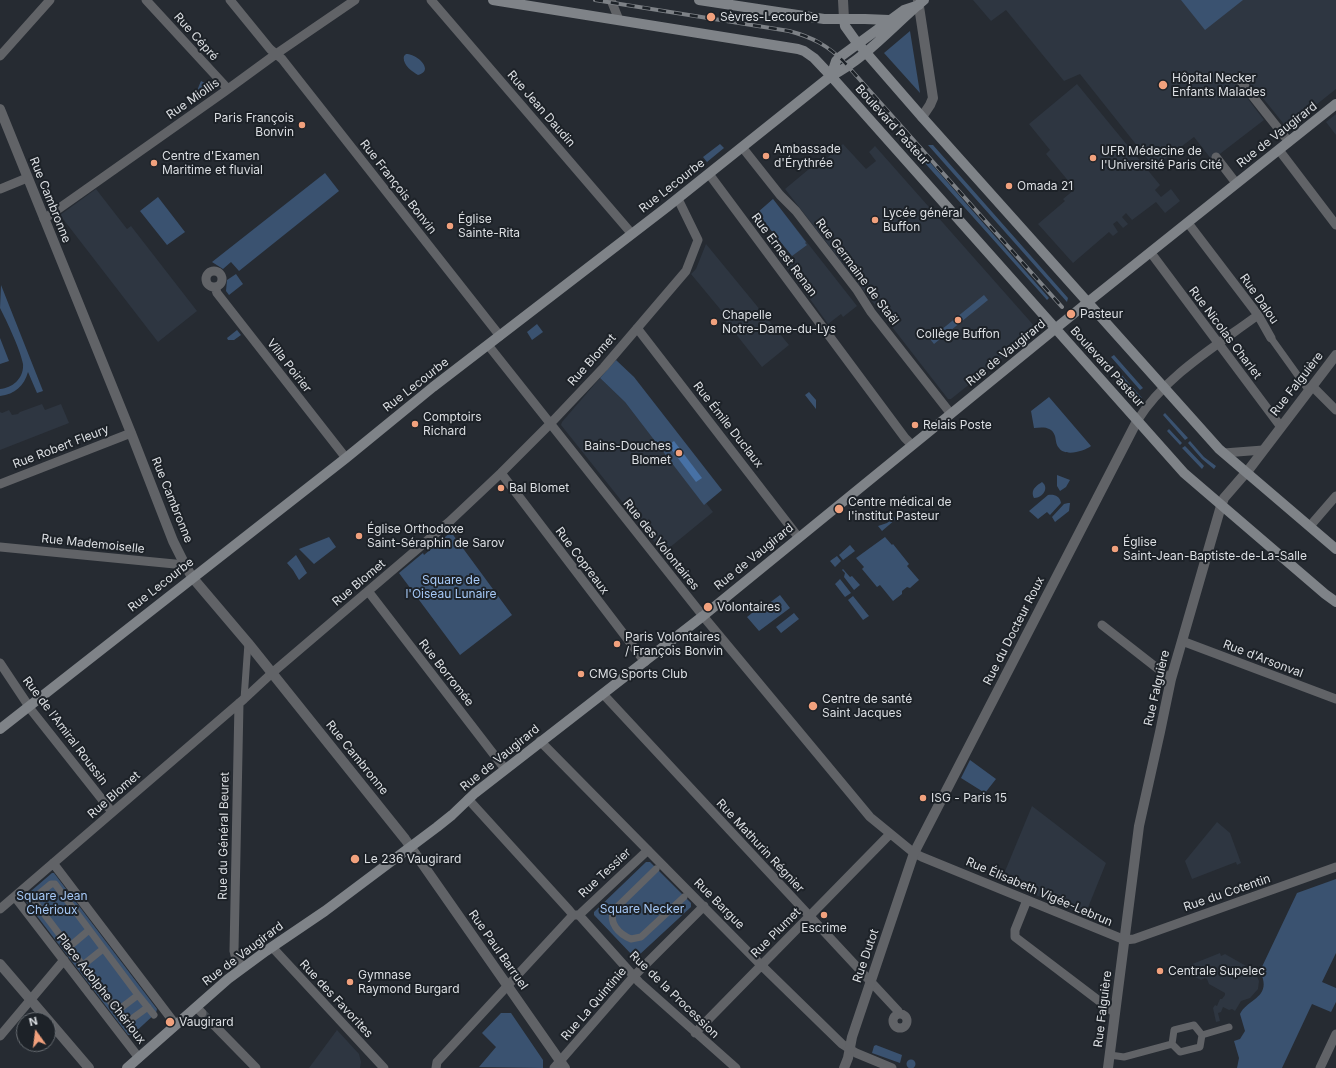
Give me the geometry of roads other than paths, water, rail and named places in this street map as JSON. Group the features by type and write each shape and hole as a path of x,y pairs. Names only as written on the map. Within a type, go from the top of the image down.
{"main road":[{"name":"Boulevard Pasteur","path":"493,0 798,49 814,58 1184,473 1221,506 1336,602"},
{"path":"705,0 824,20 889,20"},
{"path":"858,43 904,10 920,2"},
{"path":"831,76 843,70 865,52 903,20 920,2"},
{"path":"844,19 845,26 865,52 1163,387 1224,453 1336,549"},
{"name":"Rue Lecourbe","path":"0,729 192,577 346,458 433,387 709,174 831,76 836,61 858,43"},
{"name":"Rue de Vaugirard","path":"127,1068 176,1025 199,1010 243,967 411,848 505,769 703,616 1088,302 1336,104"}],"street":[{"path":"0,56 50,0"},
{"name":"Rue Cépré","path":"146,0 228,89"},
{"name":"Rue François Bonvin","path":"230,0 270,49 282,59 500,336"},
{"name":"Rue Miollis","path":"44,219 276,54 355,0"},
{"name":"Rue Jean Daudin","path":"431,0 632,234"},
{"path":"611,0 618,20"},
{"path":"843,0 844,19"},
{"path":"920,2 933,98 922,117"},
{"path":"1239,79 1289,142"},
{"name":"Rue Cambronne","path":"0,109 173,541 184,565 192,577 248,643 411,848"},
{"name":"Rue Germaine de Staël","path":"742,147 780,195 796,211 857,290 871,312 951,414"},
{"path":"1279,150 1336,224"},
{"path":"1216,157 1236,183"},
{"name":"Rue Ernest Renan","path":"709,174 912,446"},
{"path":"0,188 27,178"},
{"name":"Rue Blomet","path":"0,909 15,896 36,882 53,863 449,522 501,474 550,424 600,371 686,272 698,240 678,198"},
{"name":"Rue Dalou","path":"1188,223 1258,315 1271,338 1310,388"},
{"name":"Rue Nicolas Charlet","path":"1151,252 1281,427"},
{"name":"Villa Poirier","path":"215,287 217,293 346,458"},
{"path":"1137,421 1163,387 1258,315"},
{"name":"Rue Émile Duclaux","path":"637,328 799,538"},
{"name":"Rue des Volontaires","path":"488,345 703,616 870,817 914,853 943,865"},
{"name":"Rue Falguière","path":"1108,1068 1139,826 1171,679 1221,506 1224,498 1246,472 1336,355"},
{"path":"1310,388 1336,410"},
{"name":"Rue du Docteur Roux","path":"914,853 1137,421"},
{"name":"Rue Robert Fleury","path":"0,484 131,433"},
{"path":"1224,453 1263,450"},
{"name":"Rue Copreaux","path":"501,474 645,662"},
{"path":"1310,526 1336,496"},
{"name":"Rue Mademoiselle","path":"0,547 184,565"},
{"name":"Rue Borromée","path":"368,591 505,769"},
{"path":"1102,625 1171,679"},
{"name":"Rue d'Arsonval","path":"1182,641 1336,699"},
{"path":"242,701 248,643"},
{"name":"Rue de l'Amiral Roussin","path":"0,663 28,706 112,812"},
{"name":"Rue Mathurin Régnier","path":"603,694 675,773 871,981 899,1014"},
{"name":"Rue du Général Beuret","path":"242,701 234,951 236,958 243,967"},
{"name":"Rue Bargue","path":"540,741 761,965 849,1050 892,1068"},
{"name":"Rue de la Procession","path":"468,799 634,976 695,1033 736,1068"},
{"name":"Rue Plumet","path":"695,1033 890,834"},
{"name":"Rue Paul Barruel","path":"411,848 507,985 560,1066"},
{"name":"Rue Tessier","path":"436,1068 437,1062 507,985 576,915 648,850"},
{"name":"Rue Dutot","path":"844,1068 871,981 914,853"},
{"path":"53,863 176,1025"},
{"name":"Rue Élisabeth Vigée-Lebrun","path":"943,865 1125,940"},
{"name":"Rue du Cotentin","path":"1125,940 1141,936 1336,867"},
{"path":"656,869 614,910 612,918 616,934 631,939 641,937 684,897"},
{"path":"71,960 69,947 34,902 36,882 55,884 89,930 99,938 104,949 154,1015"},
{"name":"Place Adolphe Chérioux","path":"15,896 71,960 139,1058"},
{"path":"1027,900 1015,930 1015,937 1115,1013"},
{"name":"Rue La Quintinie","path":"560,1066 634,976 704,906"},
{"path":"69,947 80,940 89,930"},
{"name":"Rue des Favorites","path":"272,947 384,1068"},
{"path":"83,965 104,949"},
{"path":"71,960 83,965 134,1034"},
{"path":"0,1036 30,1000 71,960"},
{"path":"1,966 41,1012"},
{"path":"117,1011 138,995"},
{"path":"126,1024 148,1007"},
{"path":"213,1024 256,1068"},
{"path":"1194,1025 1202,1035 1200,1046 1180,1052 1172,1044 1174,1030 1194,1025"},
{"path":"1202,1035 1229,1027"},
{"path":"56,1029 89,1068"},
{"path":"1320,1068 1336,1034"},
{"path":"1110,1055 1124,1057 1172,1044"}],"tunnel":[{"path":"202,1013 213,1024"}],"railway":[{"path":"595,0 789,31 813,39 820,43 845,63 1062,307"}],"place":[{"name":"Sèvres-Lecourbe","path":"711,17"},
{"name":"Hôpital Necker Enfants Malades","path":"1163,85"},
{"name":"Paris François Bonvin","path":"302,125"},
{"name":"Ambassade d'Érythrée","path":"766,156"},
{"name":"UFR Médecine de l'Université Paris Cité","path":"1093,158"},
{"name":"Centre d'Examen Maritime et fluvial","path":"154,163"},
{"name":"Omada 21","path":"1009,186"},
{"name":"Lycée général Buffon","path":"875,220"},
{"name":"Église Sainte-Rita","path":"450,226"},
{"name":"Pasteur","path":"1071,314"},
{"name":"Collège Buffon","path":"958,320"},
{"name":"Chapelle Notre-Dame-du-Lys","path":"714,322"},
{"name":"Comptoirs Richard","path":"415,424"},
{"name":"Relais Poste","path":"915,425"},
{"name":"Bains-Douches Blomet","path":"679,453"},
{"name":"Bal Blomet","path":"501,488"},
{"name":"Centre médical de l'institut Pasteur","path":"839,509"},
{"name":"Église Orthodoxe Saint-Séraphin de Sarov","path":"359,536"},
{"name":"Église Saint-Jean-Baptiste-de-La-Salle","path":"1115,549"},
{"name":"Volontaires","path":"708,607"},
{"name":"Paris Volontaires / François Bonvin","path":"617,644"},
{"name":"CMG Sports Club","path":"581,674"},
{"name":"Centre de santé Saint Jacques","path":"813,706"},
{"name":"ISG - Paris 15","path":"923,798"},
{"name":"Le 236 Vaugirard","path":"355,859"},
{"name":"Escrime","path":"824,915"},
{"name":"Centrale Supelec","path":"1160,971"},
{"name":"Gymnase Raymond Burgard","path":"350,982"},
{"name":"Vaugirard","path":"170,1022"}],"park label":[{"name":"Square de l'Oiseau Lunaire","path":"451,587"},
{"name":"Square Jean Chérioux","path":"52,903"},
{"name":"Square Necker","path":"642,909"}]}
